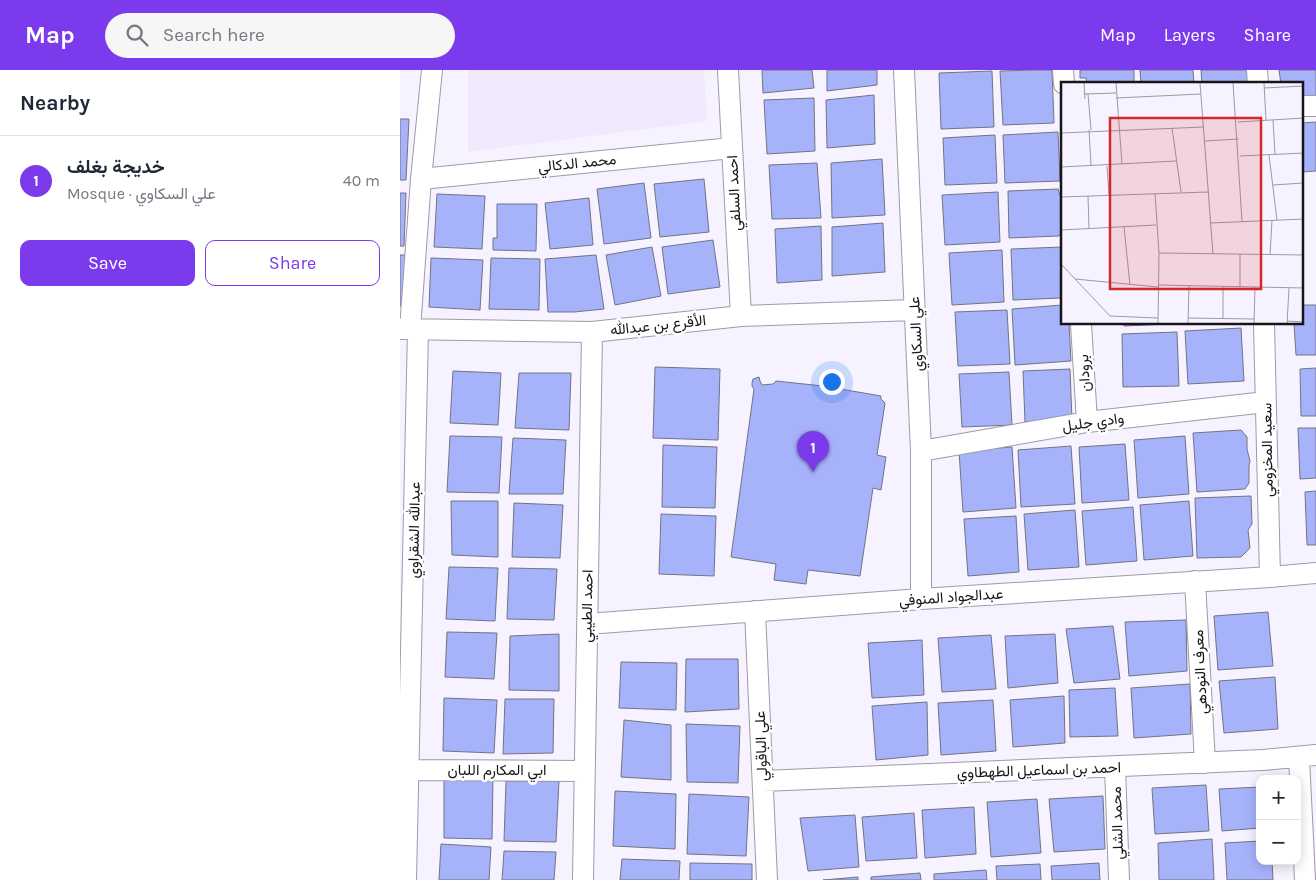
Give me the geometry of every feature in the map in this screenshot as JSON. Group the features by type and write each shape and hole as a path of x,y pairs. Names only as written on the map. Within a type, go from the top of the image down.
{"street":[{"name":"عبدالله الشقراوي","path":"406,880 404,851 409,770 406,680 410,329 421,179 432,70"},
{"name":"احمد السلفي","path":"728,70 741,316"},
{"name":"علي السكاوي","path":"904,70 921,451 921,599"},
{"name":"محمد الدكالي","path":"421,179 732,148"},
{"name":"الأقرع بن عبدالله","path":"410,329 592,332 741,316 915,310"},
{"name":"برودان","path":"1081,325 1087,422"},
{"name":"سعيد المخزومي","path":"1264,325 1270,577"},
{"name":"احمد الطيبي","path":"583,880 592,332"},
{"name":"وادي جليل","path":"921,451 1087,422 1266,402"},
{"name":"عبدالجواد المنوفي","path":"587,624 921,599 1316,573"},
{"name":"معرف النودهي","path":"1195,581 1205,763"},
{"name":"علي الباقولي","path":"755,611 767,880"},
{"name":"احمد بن اسماعيل الطهطاوي","path":"762,781 1205,763 1307,756"},
{"path":"1305,880 1307,756"},
{"name":"محمد الشلي","path":"1115,767 1119,880"},
{"name":"ابي المكارم اللبان","path":"409,770 584,771"}],"shaded area":[{"path":"468,70 704,70 707,121 468,152"}],"building":[{"path":"762,70 812,70 814,88 763,93"},
{"path":"827,70 877,70 877,85 827,91"},
{"path":"1052,70 1054,123 1003,125 1000,71"},
{"path":"1080,70 1134,70 1134,82 1087,82 1086,78 1080,78"},
{"path":"1140,70 1193,70 1194,82 1141,82"},
{"path":"1201,70 1250,70 1251,82 1202,82"},
{"path":"1279,70 1316,70 1316,98 1304,96 1304,82 1281,82"},
{"path":"992,71 994,127 941,129 939,73"},
{"path":"874,95 875,144 827,148 826,100"},
{"path":"814,98 815,151 767,154 764,100"},
{"path":"400,119 409,119 406,180 400,180"},
{"path":"1316,122 1316,171 1304,172 1304,123"},
{"path":"1058,132 1060,181 1005,183 1003,135"},
{"path":"995,135 997,183 945,185 943,138"},
{"path":"882,159 885,215 832,218 831,163"},
{"path":"817,163 821,218 772,219 769,165"},
{"path":"704,179 709,232 660,237 654,184"},
{"path":"644,183 651,238 604,244 597,189"},
{"path":"1058,189 1061,198 1061,233 1059,236 1009,238 1008,191"},
{"path":"998,192 1000,242 945,245 942,195"},
{"path":"400,193 406,193 404,246 400,246"},
{"path":"437,194 485,196 482,249 434,247"},
{"path":"589,198 593,245 550,249 545,203"},
{"path":"497,204 537,204 536,251 493,250 493,238 497,238"},
{"path":"883,223 885,272 832,276 832,227"},
{"path":"821,226 822,280 777,283 775,229"},
{"path":"713,240 720,287 668,294 662,247"},
{"path":"652,247 661,296 615,305 606,255"},
{"path":"1061,247 1061,298 1013,300 1011,249"},
{"path":"1002,250 1004,302 952,305 949,253"},
{"path":"400,255 406,255 403,306 400,306"},
{"path":"596,255 604,309 548,312 545,259"},
{"path":"431,258 483,260 480,310 429,307"},
{"path":"491,258 540,259 539,310 489,309"},
{"path":"1061,305 1061,325 1069,325 1071,361 1015,365 1012,309"},
{"path":"1304,305 1316,305 1316,355 1296,355 1294,325 1304,325"},
{"path":"1007,310 1010,364 958,366 955,312"},
{"path":"1241,328 1244,381 1188,384 1185,331"},
{"path":"1177,332 1179,386 1123,387 1122,334"},
{"path":"655,367 720,369 718,440 653,438"},
{"path":"1316,368 1316,416 1301,416 1300,369"},
{"path":"1070,369 1072,420 1025,422 1023,371"},
{"path":"453,371 501,373 498,425 450,423"},
{"path":"1009,372 1012,425 962,427 959,374"},
{"path":"519,373 571,373 569,430 515,428"},
{"path":"759,377 762,385 773,384 776,381 823,386 881,396 885,403 877,455 886,457 881,490 873,488 860,576 808,570 806,584 774,580 776,564 731,557 754,389 752,383 753,379"},
{"path":"1298,428 1316,428 1316,478 1300,479"},
{"path":"1241,430 1247,437 1250,461 1249,483 1245,489 1197,492 1193,433"},
{"path":"450,436 502,437 499,493 447,492"},
{"path":"1185,436 1189,494 1138,498 1134,440"},
{"path":"513,438 566,440 563,494 509,494"},
{"path":"1125,444 1129,500 1082,503 1079,447"},
{"path":"663,445 717,447 715,508 662,507"},
{"path":"1071,446 1075,504 1021,507 1018,450"},
{"path":"1012,447 1016,508 963,512 959,451"},
{"path":"1316,491 1316,545 1307,545 1305,492"},
{"path":"1251,496 1252,524 1248,530 1250,548 1241,557 1197,558 1195,498"},
{"path":"451,501 498,501 498,557 452,555"},
{"path":"1189,501 1193,556 1144,560 1140,505"},
{"path":"514,503 563,505 560,558 512,557"},
{"path":"1133,507 1137,561 1086,565 1082,511"},
{"path":"1075,510 1079,567 1028,570 1024,514"},
{"path":"661,514 716,516 714,576 659,574"},
{"path":"1016,516 1019,572 968,576 964,519"},
{"path":"449,567 498,568 495,621 446,619"},
{"path":"509,568 557,569 554,620 507,619"},
{"path":"1268,612 1273,666 1218,670 1214,616"},
{"path":"1186,620 1187,671 1129,676 1125,622"},
{"path":"1113,626 1120,679 1074,683 1066,629"},
{"path":"447,632 497,633 494,679 445,677"},
{"path":"559,634 559,691 509,690 510,636"},
{"path":"1055,634 1058,683 1008,688 1005,636"},
{"path":"991,635 996,689 942,692 938,638"},
{"path":"922,640 924,695 872,698 868,643"},
{"path":"686,659 738,659 739,709 685,712"},
{"path":"621,662 677,663 676,710 619,708"},
{"path":"1275,677 1278,729 1224,733 1219,681"},
{"path":"1190,684 1191,734 1134,738 1131,688"},
{"path":"1115,688 1118,736 1070,737 1069,690"},
{"path":"1064,696 1065,743 1013,747 1010,700"},
{"path":"444,698 497,700 494,753 443,751"},
{"path":"505,699 554,699 553,753 503,754"},
{"path":"993,700 996,751 941,755 938,703"},
{"path":"927,702 928,755 876,760 872,706"},
{"path":"624,720 671,725 671,780 621,777"},
{"path":"686,724 740,726 738,783 687,782"},
{"path":"444,777 493,777 492,839 444,838"},
{"path":"506,781 559,781 556,842 504,841"},
{"path":"1206,785 1209,831 1155,834 1152,788"},
{"path":"1256,787 1256,828 1222,831 1219,789"},
{"path":"615,791 676,794 675,849 613,846"},
{"path":"689,794 749,797 746,856 687,854"},
{"path":"1103,796 1105,849 1054,852 1049,799"},
{"path":"1037,799 1041,853 991,857 987,802"},
{"path":"974,807 976,854 925,858 922,810"},
{"path":"914,813 917,858 866,861 862,817"},
{"path":"855,815 859,867 808,871 800,818"},
{"path":"1212,839 1214,880 1159,880 1158,843"},
{"path":"1256,841 1256,865 1272,865 1273,880 1227,880 1225,843"},
{"path":"441,844 491,847 489,880 439,880"},
{"path":"504,851 556,852 554,880 502,880"},
{"path":"622,859 680,861 679,880 620,880"},
{"path":"690,863 752,864 752,880 690,880"},
{"path":"1099,863 1100,880 1052,880 1051,866"},
{"path":"1040,864 1041,880 997,880 996,866"},
{"path":"986,870 987,880 934,880 934,874"},
{"path":"920,873 921,880 871,880 871,877"},
{"path":"858,877 858,880 823,880"}],"place":[{"name":"خديجة بغلف","path":"813,472"}]}
